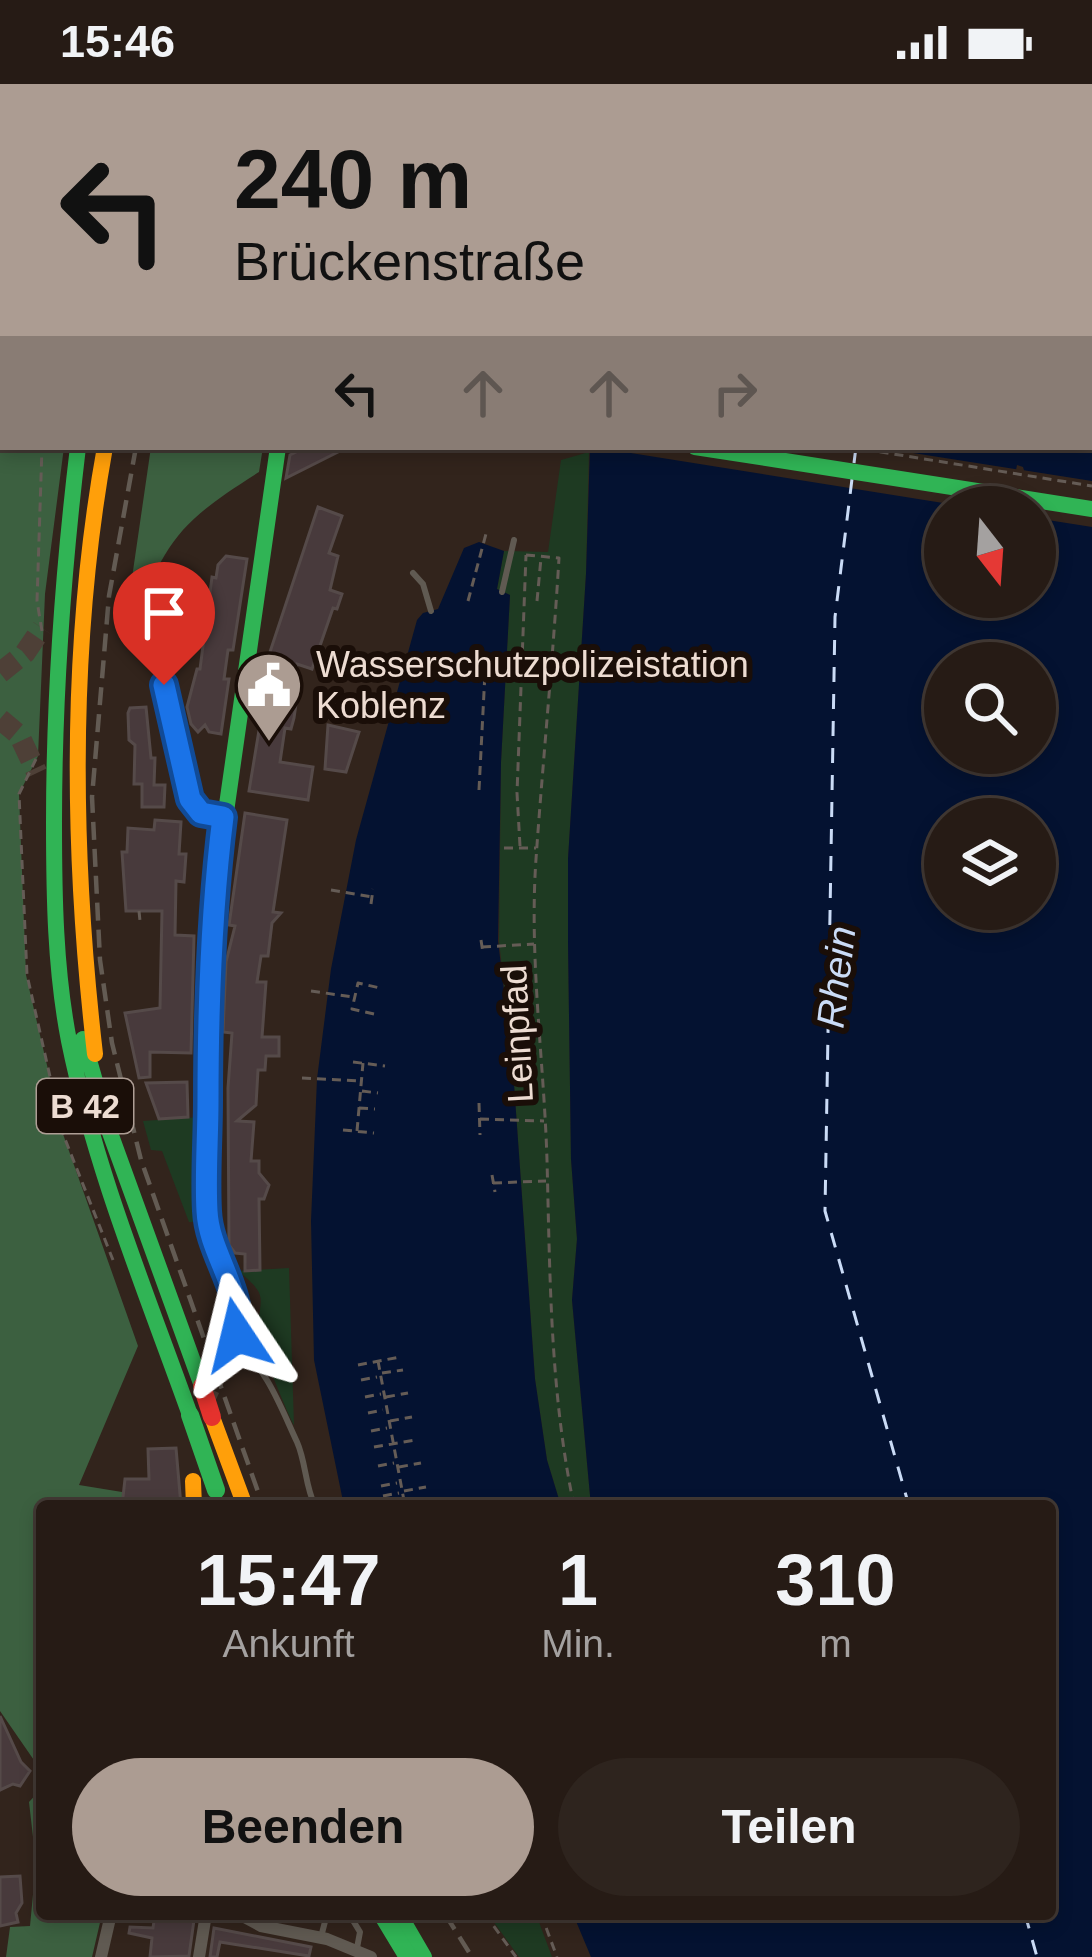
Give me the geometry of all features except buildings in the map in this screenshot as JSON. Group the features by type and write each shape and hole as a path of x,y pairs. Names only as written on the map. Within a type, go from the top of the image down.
{"main road":[{"name":"B 42","path":"78,450 54,719 61,992 79,1087 100,1157 219,1498"},
{"name":"B 42","path":"90,450 70,640 65,855 73,983 103,1108 243,1500"},
{"path":"103,1108 86,981 79,801 87,599 105,450"},
{"path":"231,1350 238,1312 207,1217 210,924 278,450"},
{"path":"714,450 1092,509"},
{"path":"794,450 1092,498"},
{"path":"42,628 63,580"},
{"path":"38,773 54,857"},
{"path":"194,1481 194,1500"},
{"path":"386,1920 408,1957"},
{"path":"402,1920 424,1957"}],"street":[{"path":"158,593 157,651 190,799 201,813 223,817"},
{"path":"101,1957 110,1920"},
{"path":"199,1957 205,1920"},
{"path":"250,1920 321,1937 371,1957"}],"lane":[{"path":"502,592 514,540"},
{"path":"413,573 424,584 431,611"},
{"path":"231,1350 254,1358 273,1391 297,1442 312,1500"},
{"path":"321,1937 325,1920"},
{"path":"352,1920 361,1936 356,1948"}],"path":[{"path":"869,450 1092,486"},
{"path":"468,601 487,530"},
{"path":"520,846 526,555 541,556 537,601"},
{"name":"Leinpfad","path":"541,556 559,558 537,848 536,944 552,1354 573,1500"},
{"path":"479,790 486,652"},
{"path":"485,668 522,669"},
{"path":"504,848 537,848"},
{"path":"331,890 371,901 373,889"},
{"path":"140,911 140,921"},
{"path":"482,946 536,944"},
{"path":"374,1015 352,1010 354,998 358,983 380,988"},
{"path":"311,991 354,998"},
{"path":"353,1062 385,1066"},
{"path":"357,1131 363,1063"},
{"path":"302,1078 362,1081"},
{"path":"360,1091 379,1093"},
{"path":"479,1103 480,1135"},
{"path":"359,1108 375,1109"},
{"path":"480,1119 546,1121"},
{"path":"343,1130 374,1133"},
{"path":"492,1175 495,1192"},
{"path":"494,1183 548,1181"},
{"path":"358,1364 400,1357"},
{"path":"378,1360 404,1500"},
{"path":"362,1380 404,1370"},
{"path":"364,1396 408,1393"},
{"path":"368,1413 387,1409"},
{"path":"371,1431 412,1417"},
{"path":"374,1447 416,1440"},
{"path":"378,1466 421,1463"},
{"path":"386,1477 398,1468"},
{"path":"381,1486 400,1482"},
{"path":"383,1496 426,1487"},
{"path":"488,1920 515,1957"},
{"path":"543,1920 557,1957"}],"green space":[{"path":"0,450 64,450 45,594 38,756 19,794 26,975 63,1134 138,1346 79,1485 122,1492 123,1500 36,1500 36,1763 0,1711"},
{"path":"151,450 263,450 259,472 210,506 178,536 132,628 125,626"},
{"path":"589,452 568,941 577,1239 572,1300 590,1500 559,1500 547,1460 535,1379 499,941 501,762 510,595 497,589 504,551 548,552 561,460"},
{"path":"199,1117 197,1222 189,1222 162,1151 151,1150 143,1121"},
{"path":"289,1268 294,1425 259,1335 258,1292 238,1271"},
{"path":"36,1794 36,1863 29,1802"},
{"path":"36,1863 36,1920 101,1920 92,1957 6,1957 10,1927 30,1926"},
{"path":"492,1920 538,1920 552,1957 519,1957"}],"water":[{"name":"Rhein","path":"590,450 1092,450 1092,1957 591,1957 576,1920 1056,1920 1056,1500 590,1500 572,1300 577,1239 571,1159 568,859"},
{"path":"479,542 504,551 497,589 510,595 498,941 512,1056 535,1379 547,1460 559,1500 343,1500 314,1360 311,1221 317,1079 331,969 356,840 417,620 438,609 464,548"}],"pier":[{"path":"612,450 894,450 1092,481 1092,527 1056,521 1056,486 924,486 924,500"}],"ferry route":[{"path":"854,463 856,450"},
{"path":"852,479 835,617 825,1211 907,1500"},
{"path":"1027,1920 1037,1957"}],"tunnel":[{"path":"0,673 25,653 42,628"},
{"path":"0,719 19,735 37,773"},
{"path":"205,1404 227,1357"}],"railway":[{"path":"135,450 109,596 92,797 100,960 112,1043 141,1160 261,1500"},
{"path":"449,1920 472,1957"}],"traffic: fast":[{"path":"78,450 56,728 54,877 61,987 93,1136 190,1415"},
{"path":"227,1357 237,1335 238,1312 207,1218 210,924 278,450"},
{"path":"714,450 1092,509"},
{"path":"83,1039 109,1130 202,1386"},
{"path":"190,1415 216,1490"},
{"path":"386,1920 408,1957"},
{"path":"402,1920 424,1957"}],"traffic: slow":[{"path":"95,1054 82,903 78,750 85,597 105,450"},
{"path":"212,1417 243,1500"},
{"path":"193,1481 194,1500"}],"traffic: jam":[{"path":"202,1386 212,1417"}],"place":[{"name":"Wasserschutzpolizeistation Koblenz","path":"269,744"}],"route":[{"path":"164,685 194,808 223,817 207,999 207,1217 238,1312 237,1335"}]}
